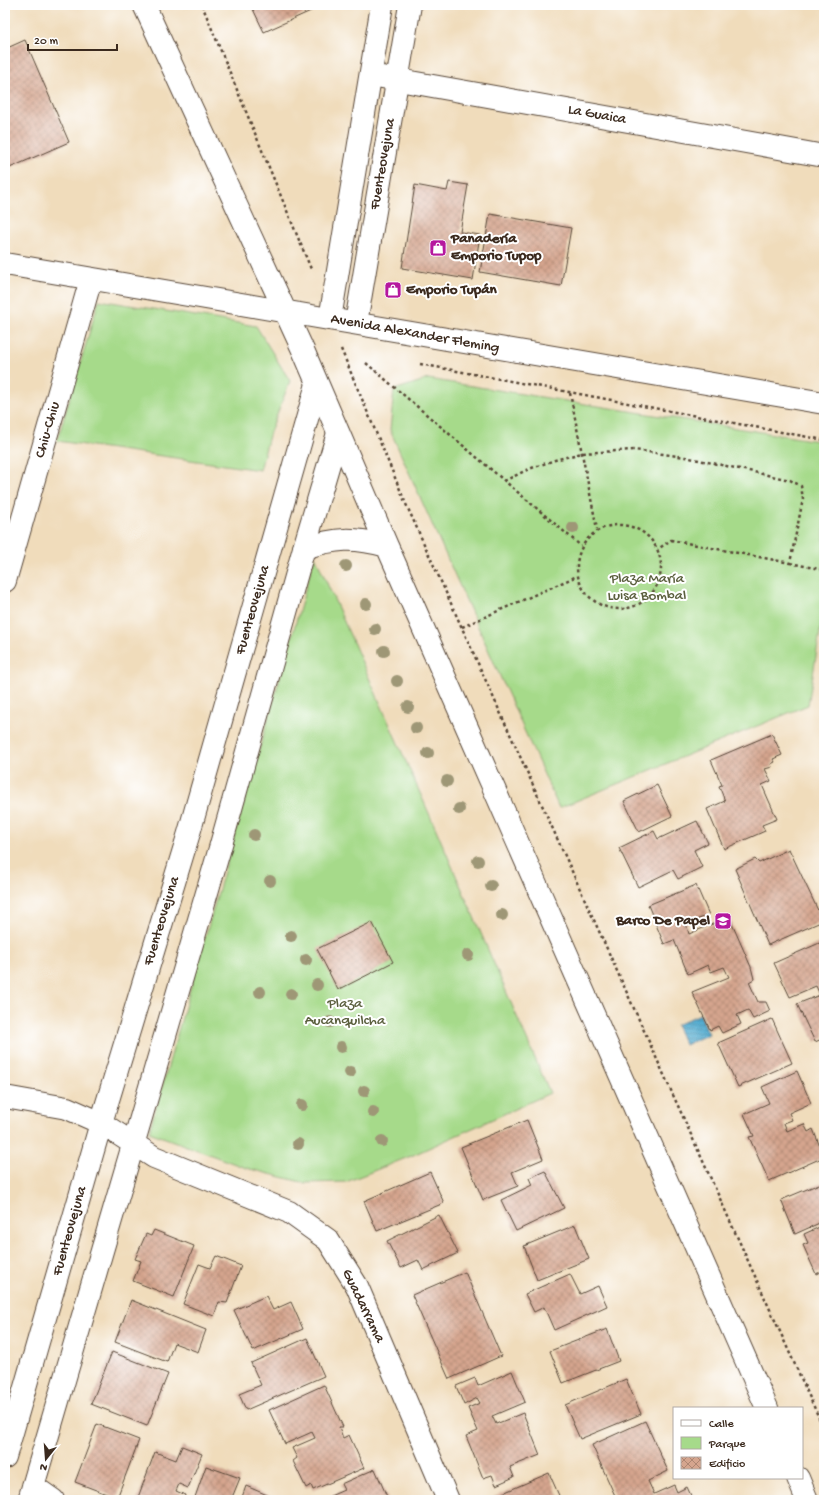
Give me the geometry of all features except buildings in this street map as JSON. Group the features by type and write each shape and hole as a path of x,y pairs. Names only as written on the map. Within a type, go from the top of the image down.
{"street":[{"path":"144,5 318,384 387,546 767,1407"},
{"name":"Fuenteovejuna","path":"330,319 382,5"},
{"name":"Fuenteovejuna","path":"356,323 410,5"},
{"name":"La Guaica","path":"371,75 824,156"},
{"name":"Avenida Alexander Fleming","path":"5,264 824,403"},
{"name":"Chiu-Chiu","path":"5,581 91,279"},
{"name":"Fuenteovejuna","path":"5,1457 101,1123 189,833 318,384"},
{"path":"53,1500 31,1493 220,848 304,548 338,433"},
{"path":"304,548 324,542 340,540 357,540 387,546"},
{"name":"Guadarrama","path":"5,1096 67,1108 101,1123 154,1157 289,1212 328,1240 357,1286 448,1500"},
{"path":"798,1479 808,1500"}],"path":[{"path":"202,5 311,271"},
{"path":"345,359 406,504 824,1429"},
{"path":"366,363 581,546"},
{"path":"415,363 824,440"},
{"path":"570,393 598,530"},
{"path":"504,481 529,469 549,462 582,454 634,450 686,457 790,480 800,486 803,499 790,563"},
{"path":"620,524 628,526 643,531 658,549 662,572 652,594 633,607 609,608 588,597 577,576 581,546 598,530 620,524"},
{"path":"658,549 672,540 824,570"},
{"path":"462,628 577,576"}],"green space":[{"path":"99,300 256,326 290,381 270,432 260,470 57,441"},
{"name":"Plaza María Luisa Bombal","path":"428,379 824,442 824,608 808,705 559,808 390,430 394,390"},
{"name":"Plaza Aucanquilcha","path":"315,556 435,827 550,1093 411,1156 346,1182 305,1183 246,1168 149,1132"}],"water":[{"path":"700,1014 709,1034 685,1045 676,1025"}],"place":[{"name":"Panadería Emporio Tupop","path":"438,248"},
{"name":"Emporio Tupán","path":"393,290"},
{"name":"Barco De Papel","path":"723,921"}]}
